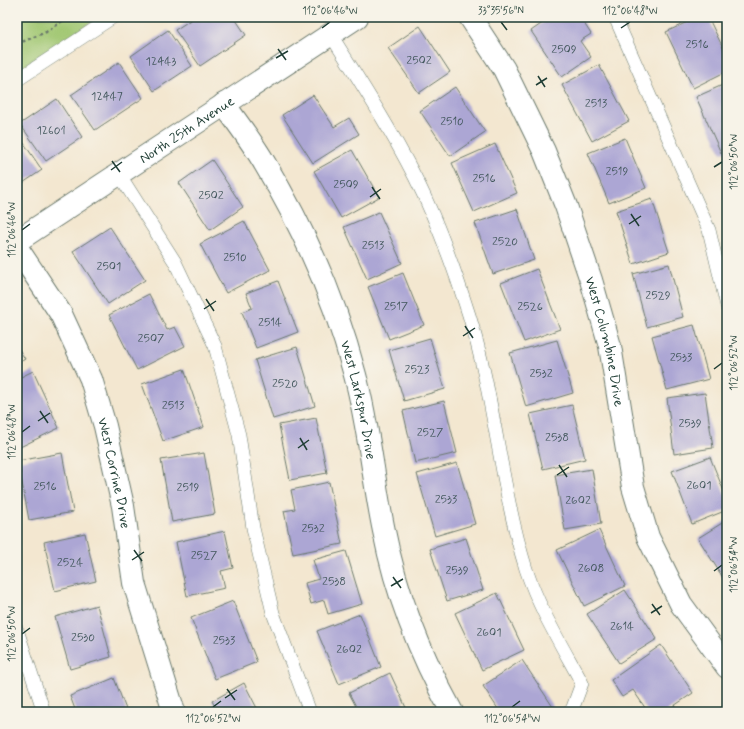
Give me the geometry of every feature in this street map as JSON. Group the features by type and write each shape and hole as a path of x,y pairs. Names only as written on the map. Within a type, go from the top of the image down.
{"street":[{"name":"North 25th Avenue","path":"17,241 357,17"},
{"name":"West Columbine Drive","path":"470,17 504,69 544,151 566,206 591,280 610,346 633,487 648,537 681,604 727,668"},
{"name":"West Larkspur Drive","path":"224,104 265,162 292,212 337,314 356,376 384,532 399,590 419,644 438,688 452,712"},
{"name":"West Corrine Drive","path":"17,248 61,314 91,379 105,426 123,506 134,583 174,712"}],"lane":[{"path":"17,80 113,17"},
{"path":"615,17 709,230 727,306"},
{"path":"330,35 381,114 416,178 450,260 469,315 484,374 509,505 527,570 552,630 582,683 572,710 569,712"},
{"path":"119,174 175,262 215,346 239,435 253,528 273,613 310,712"},
{"path":"17,630 44,712"}],"path":[{"path":"17,44 46,32 68,17"}],"green space":[{"path":"17,17 99,17 17,71"}],"building":[{"path":"195,17 234,17 246,35 200,66 175,30"},
{"path":"551,17 580,17 591,34 580,41 591,57 562,77 531,31"},
{"path":"698,17 708,17 727,56 727,71 693,88 666,32"},
{"path":"420,26 450,72 419,93 388,48"},
{"path":"168,30 192,66 154,91 131,56"},
{"path":"119,62 143,98 95,130 71,95"},
{"path":"599,65 629,121 592,141 562,85"},
{"path":"727,83 727,151 721,153 696,97"},
{"path":"455,87 485,132 450,156 420,111"},
{"path":"313,95 334,127 349,118 359,134 313,163 282,115"},
{"path":"57,99 82,137 46,161 20,124"},
{"path":"17,133 42,170 17,187"},
{"path":"625,138 646,188 609,203 588,153"},
{"path":"495,144 517,193 474,212 452,163"},
{"path":"352,150 379,197 341,218 314,171"},
{"path":"212,160 243,207 210,230 179,183"},
{"path":"652,199 669,252 633,264 616,211"},
{"path":"517,209 534,260 493,274 475,223"},
{"path":"379,212 402,263 367,279 344,227"},
{"path":"244,221 270,270 226,293 200,244"},
{"path":"110,227 145,280 108,304 73,251"},
{"path":"669,264 683,317 647,327 633,274"},
{"path":"537,269 560,329 524,342 501,283"},
{"path":"403,273 424,325 389,339 368,287"},
{"path":"278,281 298,332 256,348 242,312 252,308 246,293"},
{"path":"149,294 167,330 175,327 185,346 137,370 109,315"},
{"path":"694,325 709,379 667,390 652,336"},
{"path":"430,338 445,389 404,401 389,350"},
{"path":"557,340 573,393 526,407 510,353"},
{"path":"17,346 25,359 17,364"},
{"path":"297,347 315,406 273,419 255,360"},
{"path":"184,369 204,427 163,441 142,384"},
{"path":"33,371 59,428 20,447 17,440 17,379"},
{"path":"705,393 713,448 674,454 667,398"},
{"path":"444,401 457,453 415,463 403,411"},
{"path":"572,405 585,459 543,469 530,414"},
{"path":"316,418 327,473 290,480 279,425"},
{"path":"62,453 73,512 29,520 18,461"},
{"path":"204,453 215,514 172,522 161,460"},
{"path":"710,457 727,499 727,510 692,524 672,471"},
{"path":"457,463 475,524 435,536 417,474"},
{"path":"592,469 601,524 565,530 555,475"},
{"path":"329,482 342,544 293,554 284,511 295,509 291,490"},
{"path":"727,520 727,584 698,538"},
{"path":"599,530 625,586 584,606 557,550"},
{"path":"225,531 233,568 221,571 225,588 187,596 176,542"},
{"path":"85,533 96,581 55,591 44,542"},
{"path":"466,538 483,590 447,601 430,549"},
{"path":"346,551 362,604 328,614 324,600 311,604 305,583 319,579 313,560"},
{"path":"625,590 657,639 619,663 587,614"},
{"path":"497,593 524,650 482,670 455,613"},
{"path":"233,601 257,662 215,679 191,618"},
{"path":"97,605 111,657 70,669 55,617"},
{"path":"360,614 381,667 339,684 317,631"},
{"path":"661,645 693,693 665,712 648,712 633,690 622,697 611,680"},
{"path":"522,660 553,707 545,712 500,712 483,686"},
{"path":"390,673 408,712 359,712 349,693"},
{"path":"114,678 127,712 76,712 70,696"},
{"path":"244,683 259,712 218,712 212,701"}]}
